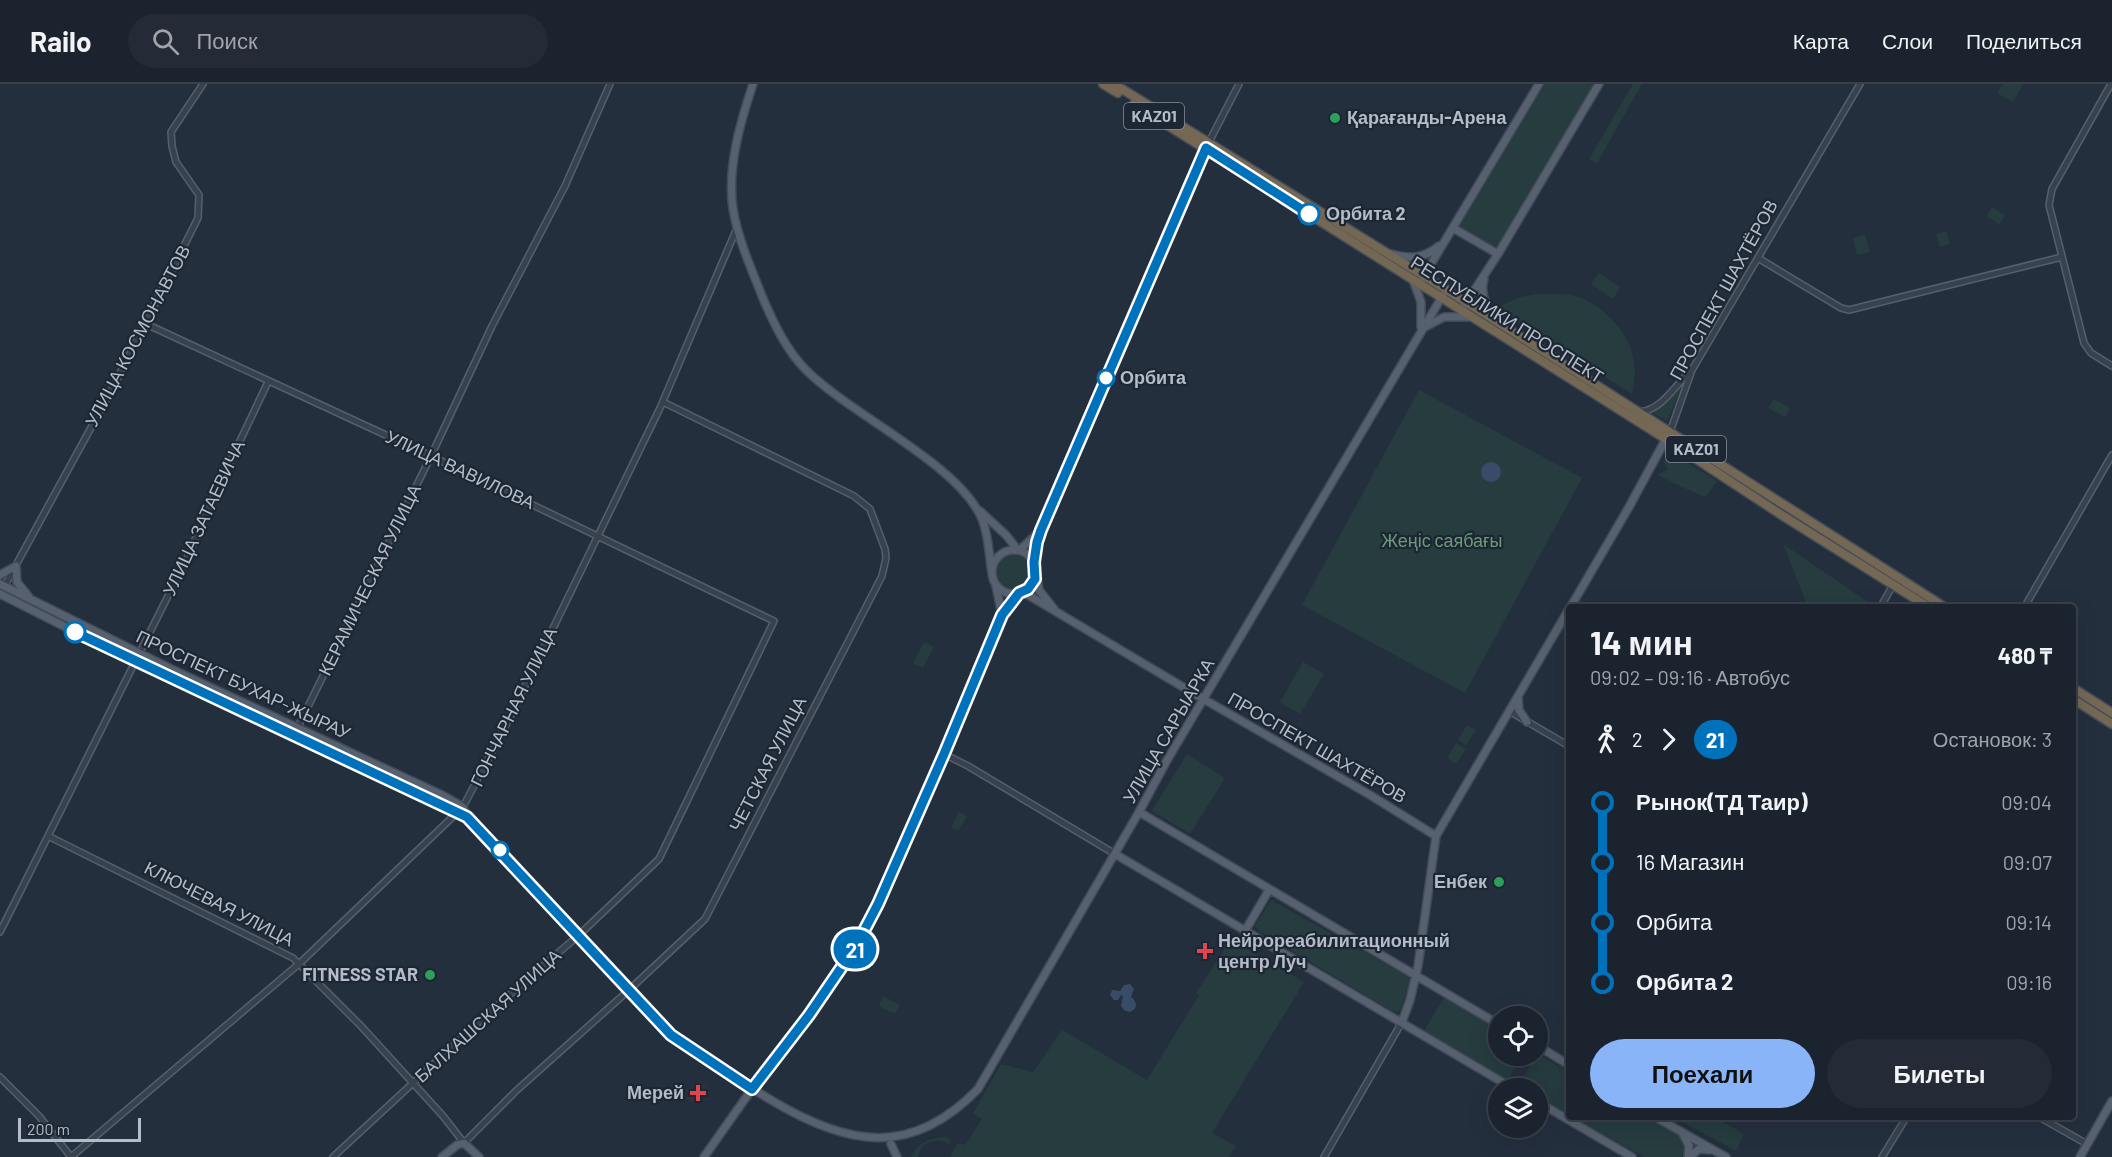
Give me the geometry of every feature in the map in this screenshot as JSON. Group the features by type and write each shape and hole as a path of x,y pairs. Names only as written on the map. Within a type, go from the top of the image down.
{"highway":[{"name":"РЕСПУБЛИКИ ПРОСПЕКТ","path":"1103,84 1384,252 1419,280"},
{"name":"РЕСПУБЛИКИ ПРОСПЕКТ","path":"1114,84 1419,280 1509,330 1639,412 1668,435"},
{"name":"РЕСПУБЛИКИ ПРОСПЕКТ","path":"1463,306 1471,317 1668,435 1895,581 1938,604"},
{"name":"РЕСПУБЛИКИ ПРОСПЕКТ","path":"1895,581 1925,604"},
{"path":"2076,690 2112,713"},
{"path":"2076,701 2112,724"}],"main road":[{"path":"753,84 744,111 734,163 733,208 737,228 775,325 805,369 839,398 922,456 952,480 976,507 1034,562"},
{"path":"1421,329 1423,311 1419,280 1444,243 1539,84"},
{"path":"1463,306 1496,257 1599,84"},
{"path":"1058,613 1039,590 1034,562 1037,542 1207,145"},
{"path":"1453,228 1496,257"},
{"path":"1384,252 1409,259 1424,256 1444,243"},
{"path":"1496,257 1484,281 1482,291 1489,310 1509,330"},
{"name":"УЛИЦА САРЫАРКА","path":"891,1144 914,1139 942,1125 963,1108 978,1089 1166,762 1421,329 1444,294"},
{"path":"1421,329 1444,317 1471,317"},
{"name":"ПРОСПЕКТ ШАХТЁРОВ","path":"1571,604 1629,507 1668,435"},
{"path":"976,507 986,533 1002,615"},
{"path":"1021,593 1004,591 993,577 993,567 998,556 1008,550 1019,550 1041,530"},
{"path":"0,575 16,566 17,582 30,599"},
{"path":"705,1157 851,954 878,904 1002,615 1032,584 1036,573"},
{"name":"ПРОСПЕКТ БУХАР-ЖЫРАУ","path":"2,586 296,731 461,809"},
{"name":"ПРОСПЕКТ ШАХТЁРОВ","path":"1021,593 1436,836"},
{"name":"ПРОСПЕКТ БУХАР-ЖЫРАУ","path":"0,594 135,661 296,731"},
{"name":"ПРОСПЕКТ ШАХТЁРОВ","path":"1401,1022 1410,1000 1425,929 1436,836 1566,613"},
{"path":"1518,695 1518,709 1527,722"},
{"path":"461,809 671,1035 789,1112 848,1139 891,1144 897,1157"},
{"path":"1139,812 1488,1018"},
{"path":"1114,854 1496,1078"},
{"path":"1245,931 1269,890"},
{"path":"1548,1052 1566,1063"},
{"path":"2079,1157 2112,1101"},
{"path":"1548,1108 1566,1118"},
{"path":"1569,1120 1632,1157"},
{"path":"1661,1120 1726,1157"},
{"path":"1682,1132 1689,1146 1689,1157"},
{"name":"ЧЕТСКАЯ УЛИЦА","path":"442,1157 457,1145 464,1143"},
{"name":"КЛЮЧЕВАЯ УЛИЦА","path":"464,1143 479,1157"},
{"path":"1689,1157 1699,1149 1715,1150"}],"street":[{"name":"УЛИЦА КОСМОНАВТОВ","path":"0,594 2,586 16,566 111,391 198,218 199,195 176,162 171,132 202,84"},
{"name":"КЕРАМИЧЕСКАЯ УЛИЦА","path":"296,731 492,326 565,186 610,84"},
{"path":"1207,145 1239,84"},
{"name":"ПРОСПЕКТ ШАХТЁРОВ","path":"1668,435 1692,370 1860,84"},
{"path":"2111,84 2073,149 2050,194 2049,205 2084,343 2091,353 2112,366"},
{"name":"ГОНЧАРНАЯ УЛИЦА","path":"71,1157 300,963 461,809 509,719 663,402 737,228"},
{"path":"1758,258 1841,308 1849,310 2062,257"},
{"name":"УЛИЦА ВАВИЛОВА","path":"144,323 431,456 774,621"},
{"path":"1639,412 1654,408 1692,370"},
{"name":"УЛИЦА ЗАТАЕВИЧА","path":"48,836 196,540 223,476 268,382"},
{"name":"ЧЕТСКАЯ УЛИЦА","path":"464,1143 517,1089 705,919 882,576 886,558 885,549 867,504 663,402"},
{"path":"2026,604 2112,455"},
{"path":"1882,604 1895,581"},
{"name":"БАЛХАШСКАЯ УЛИЦА","path":"333,1157 493,1009 579,935 658,859 774,621"},
{"path":"1509,711 1566,744"},
{"path":"944,754 968,766 1114,854"},
{"path":"0,932 48,836"},
{"name":"КЛЮЧЕВАЯ УЛИЦА","path":"48,836 209,914 300,963 361,1026 443,1116 464,1143"},
{"name":"ПРОСПЕКТ ШАХТЁРОВ","path":"1324,1157 1401,1022"},
{"path":"0,1077 39,1116 71,1157"},
{"path":"1882,1157 1905,1120"},
{"path":"2044,1120 2086,1144"}],"shaded area":[{"name":"Мерей","path":"700,1081 709,1088 696,1105 687,1099"}],"green space":[{"path":"1545,84 1596,84 1496,252 1458,228"},
{"path":"1633,84 1642,84 1597,163 1589,159"},
{"path":"2002,84 2023,84 2013,102 1997,93"},
{"path":"1992,207 2005,215 1999,224 1986,216"},
{"path":"1946,231 1950,244 1940,247 1936,234"},
{"path":"1865,235 1870,252 1857,255 1853,238"},
{"path":"1599,273 1620,287 1613,299 1591,284"},
{"path":"1538,294 1575,296 1598,307 1617,324 1630,346 1633,358 1635,374 1632,394 1497,309 1516,299"},
{"path":"1685,381 1667,421 1653,413"},
{"name":"Жеңіс саябағы","path":"1419,390 1582,478 1465,693 1302,605"},
{"path":"1774,399 1790,408 1785,417 1768,408"},
{"path":"1679,442 1891,578 1677,444"},
{"path":"1670,452 1717,481 1708,494 1704,497 1659,476 1658,474 1668,470 1664,462"},
{"path":"1783,544 1871,604 1807,604"},
{"path":"1014,555 1026,560 1031,572 1026,584 1014,589 1002,584 997,572 1002,560"},
{"path":"924,642 934,647 923,668 913,663"},
{"path":"1303,662 1324,674 1300,714 1280,702"},
{"path":"1467,725 1476,730 1466,745 1458,740"},
{"path":"1456,743 1466,749 1456,764 1447,758"},
{"path":"1187,754 1225,778 1190,834 1152,811"},
{"path":"959,812 967,816 958,831 951,827"},
{"path":"1271,900 1409,977 1410,981 1400,1011 1394,1012 1259,931 1255,926"},
{"path":"1231,939 1304,982 1212,1133 1236,1146 1229,1157 950,1157 958,1143 965,1145 982,1119 973,1113 1001,1064 1033,1072 1062,1030 1147,1080 1199,995 1196,993"},
{"path":"883,996 900,1005 895,1014 879,1006"},
{"path":"1445,996 1488,1021 1488,1066 1516,1066 1509,1078 1505,1078 1424,1031"},
{"path":"1548,1060 1566,1070 1566,1112 1548,1102 1548,1078 1523,1078 1530,1066 1548,1066"},
{"path":"1578,1120 1653,1120 1680,1135 1685,1141 1686,1148 1681,1157 1644,1157"},
{"path":"1679,1120 1720,1120 1744,1134 1736,1151"},
{"path":"945,1137 951,1140 949,1144 938,1140 932,1141 922,1146 918,1157 911,1157 925,1142"}],"water":[{"path":"1487,462 1495,462 1501,468 1501,476 1495,482 1487,482 1481,476 1481,468"},
{"path":"1130,984 1134,989 1131,997 1136,1006 1129,1012 1121,1006 1123,996 1114,1000 1110,995 1112,990 1120,991 1124,985"}],"bus line":[{"name":"21","path":"75,632 467,817 671,1035 752,1089 809,1015 856,946 892,873 1002,615 1019,593 1028,589 1035,579 1034,562 1041,530 1206,148 1309,214"}],"place":[{"name":"Қарағанды-Арена","path":"1335,118"},
{"name":"Орбита 2","path":"1309,214"},
{"name":"Орбита","path":"1106,378"},
{"name":"Енбек","path":"1499,882"},
{"name":"Нейрореабилитационный центр Луч","path":"1205,951"},
{"name":"FITNESS STAR","path":"430,975"},
{"name":"Мерей","path":"698,1093"}]}
